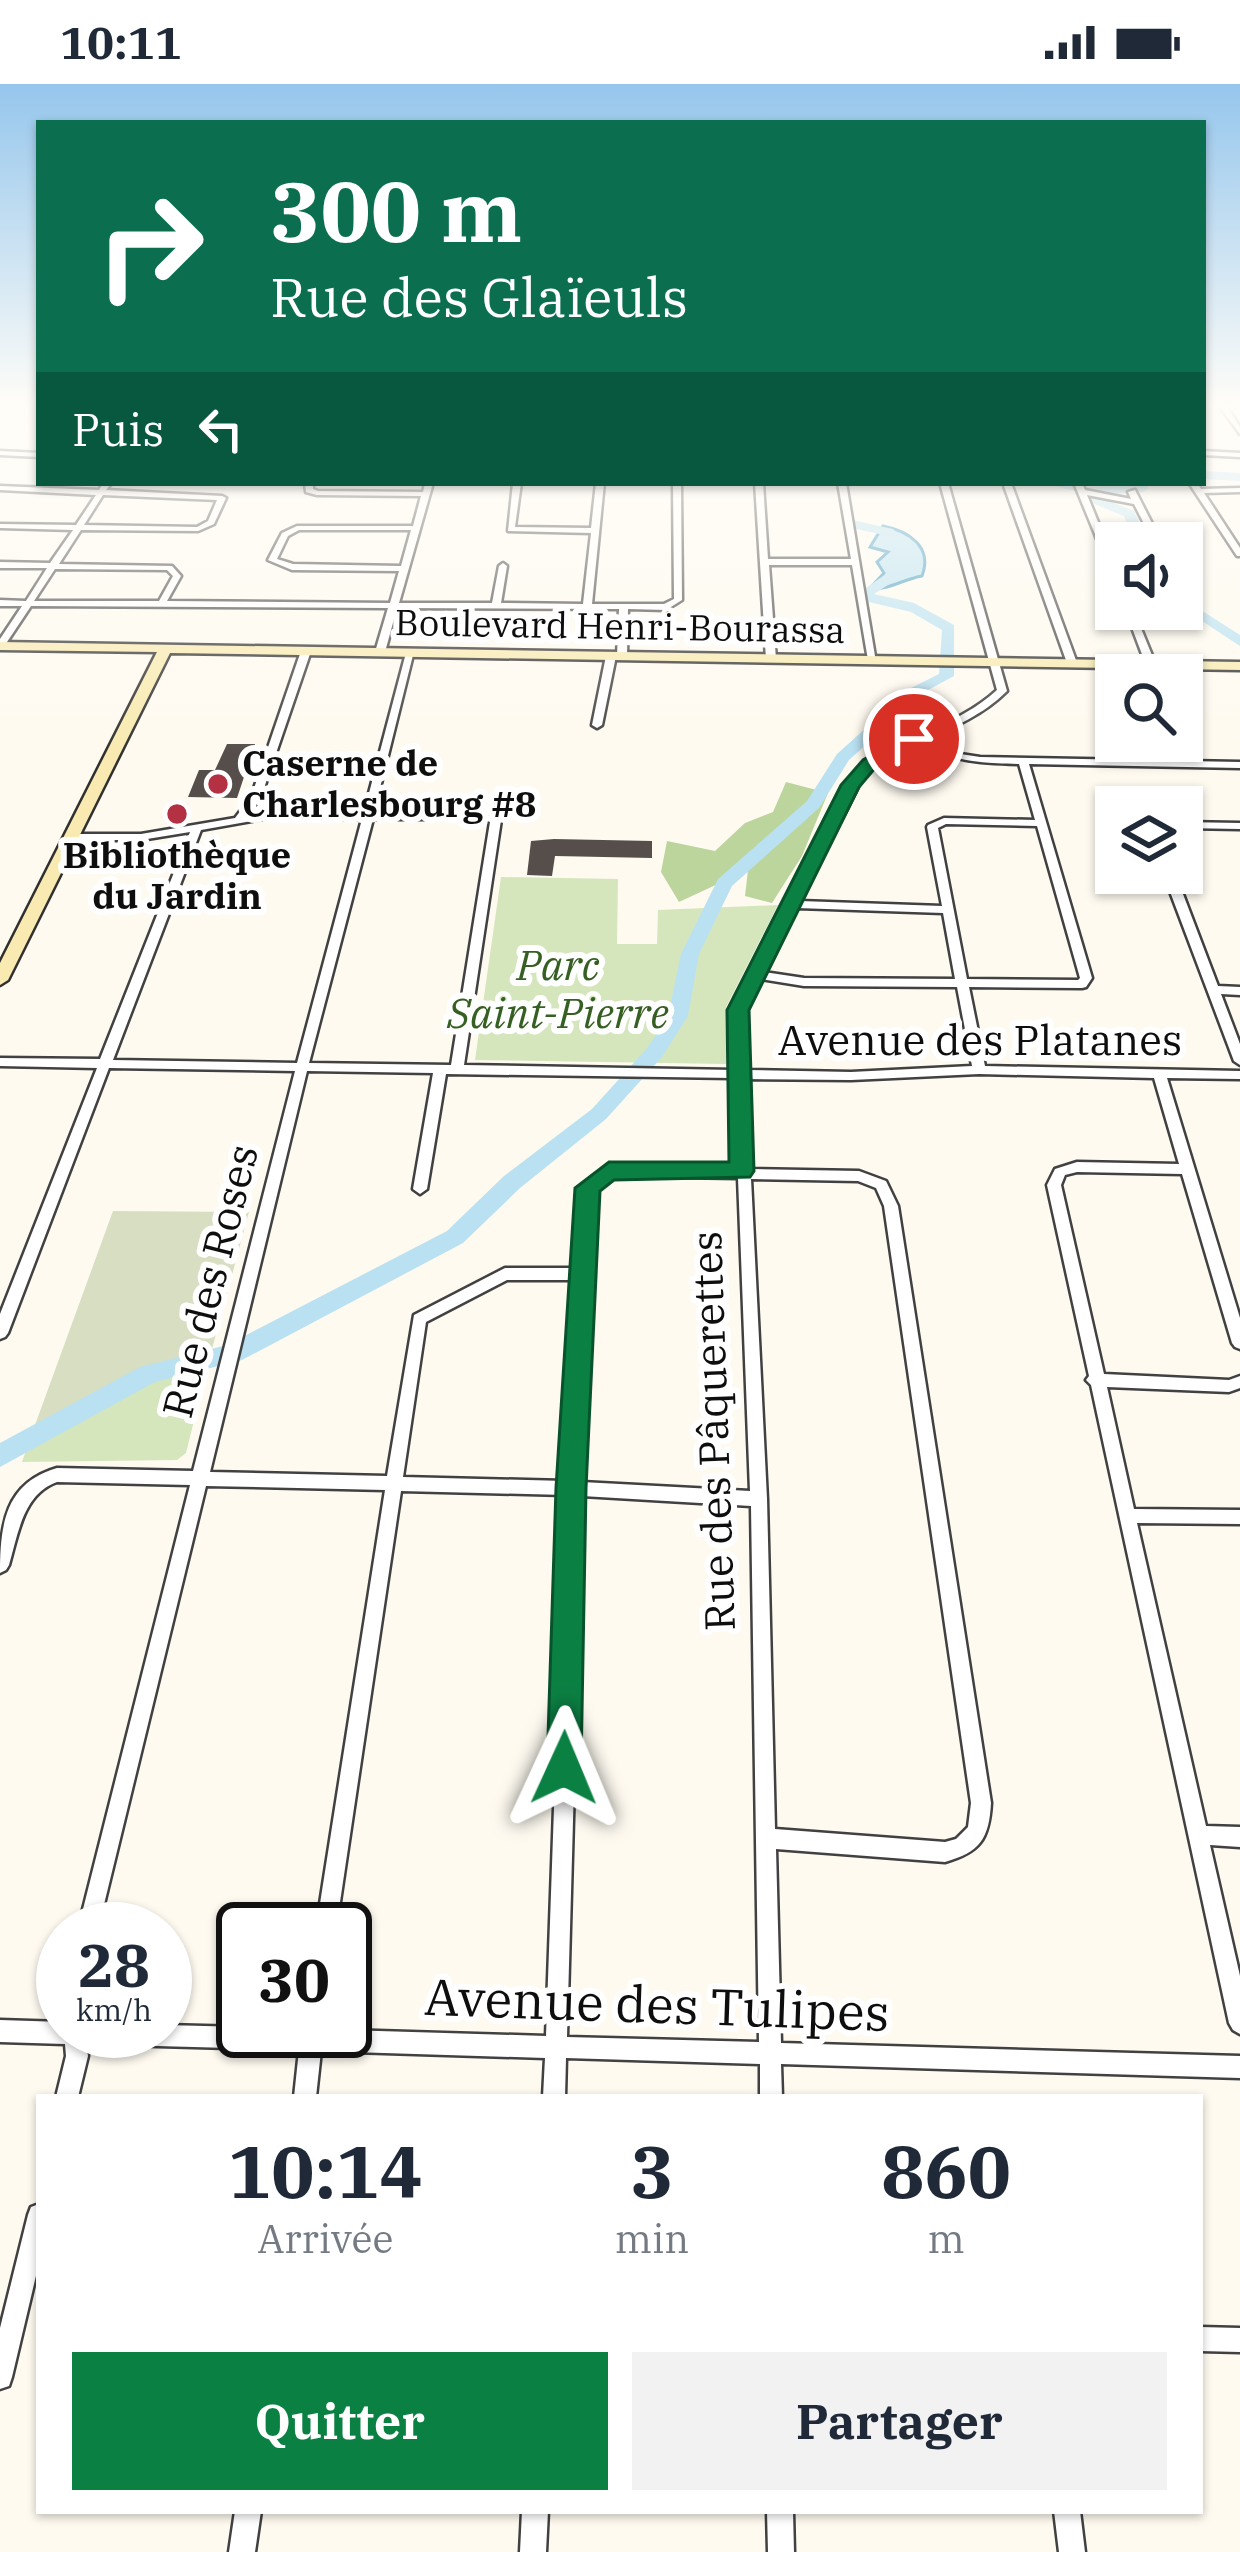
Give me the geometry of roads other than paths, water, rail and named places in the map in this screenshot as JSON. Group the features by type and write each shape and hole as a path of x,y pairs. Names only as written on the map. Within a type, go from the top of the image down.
{"main road":[{"name":"Boulevard Henri-Bourassa","path":"0,646 1095,663"},
{"path":"0,980 165,649"},
{"name":"Boulevard Henri-Bourassa","path":"1203,665 1240,666"}],"street":[{"path":"0,646 80,522"},
{"path":"0,526 198,530 211,522"},
{"path":"380,652 417,522"},
{"path":"512,522 511,529 595,531"},
{"path":"587,607 596,522"},
{"path":"0,603 624,607 676,603 677,522"},
{"path":"762,522 771,658"},
{"path":"848,522 873,660"},
{"path":"955,522 994,662"},
{"path":"1021,522 1072,663"},
{"path":"1220,522 1240,554"},
{"path":"403,569 292,567 272,560 285,535 297,528 415,528"},
{"path":"765,562 855,562"},
{"path":"0,565 173,570 177,576 161,605"},
{"path":"496,607 503,566"},
{"path":"597,724 624,607"},
{"path":"237,820 256,797 306,651"},
{"name":"Rue des Roses","path":"95,1902 302,1066 411,653"},
{"name":"Rue des Pâquerettes","path":"771,2094 759,1499 738,1010 860,773 1001,694 994,662"},
{"path":"914,739 963,759 1237,765 1240,778"},
{"path":"756,975 804,982 1073,988 1084,982 1023,761"},
{"path":"70,836 141,837 268,815 483,816 496,820 458,1069"},
{"path":"979,1070 932,827 944,821 1040,823"},
{"path":"1203,825 1240,826"},
{"path":"0,1333 196,829"},
{"path":"1177,894 1240,1061"},
{"path":"792,904 946,910"},
{"path":"1213,990 1240,991"},
{"name":"Avenue des Platanes","path":"0,1062 851,1076 979,1070 1240,1075"},
{"path":"421,1189 440,1070"},
{"path":"1159,1074 1240,1343"},
{"path":"1189,1169 1077,1167 1056,1177 1094,1380 1240,2023"},
{"path":"554,2094 571,1488 582,1274 588,1188 609,1171 859,1176 872,1179 887,1193 981,1803 975,1838 945,1852 765,1838"},
{"path":"330,1902 419,1318 506,1274 582,1274"},
{"path":"1094,1380 1229,1386 1240,1382"},
{"path":"0,1565 24,1496 42,1477 571,1488 759,1499"},
{"path":"1128,1516 1240,1517"},
{"path":"1198,1835 1240,1837"},
{"name":"Avenue des Tulipes","path":"0,2031 36,2031"},
{"name":"Avenue des Tulipes","path":"372,2038 557,2048 1240,2067"},
{"path":"68,2094 77,2058"},
{"path":"305,2094 309,2058"},
{"path":"0,2377 36,2227"},
{"path":"1203,2339 1240,2340"},
{"path":"242,2552 248,2514"},
{"path":"532,2552 535,2514"},
{"path":"780,2514 781,2552"},
{"path":"1067,2514 1072,2552"}],"water":[{"path":"883,526 916,542 924,557 922,576 870,588 884,573 877,562 888,552 870,547"}],"waterway":[{"path":"0,1456 149,1374 233,1353 455,1237 512,1182 599,1114 655,1052 678,1016 690,954 724,883 813,804 843,757 883,721 896,701 946,676 949,628 910,606 864,594 909,565 910,557 888,532 852,524"},
{"path":"1203,616 1240,642"}],"place":[{"name":"Caserne de Charlesbourg #8","path":"218,784"},
{"name":"Bibliothèque du Jardin","path":"177,814"}],"park label":[{"name":"Parc Saint-Pierre","path":"558,989"}]}
